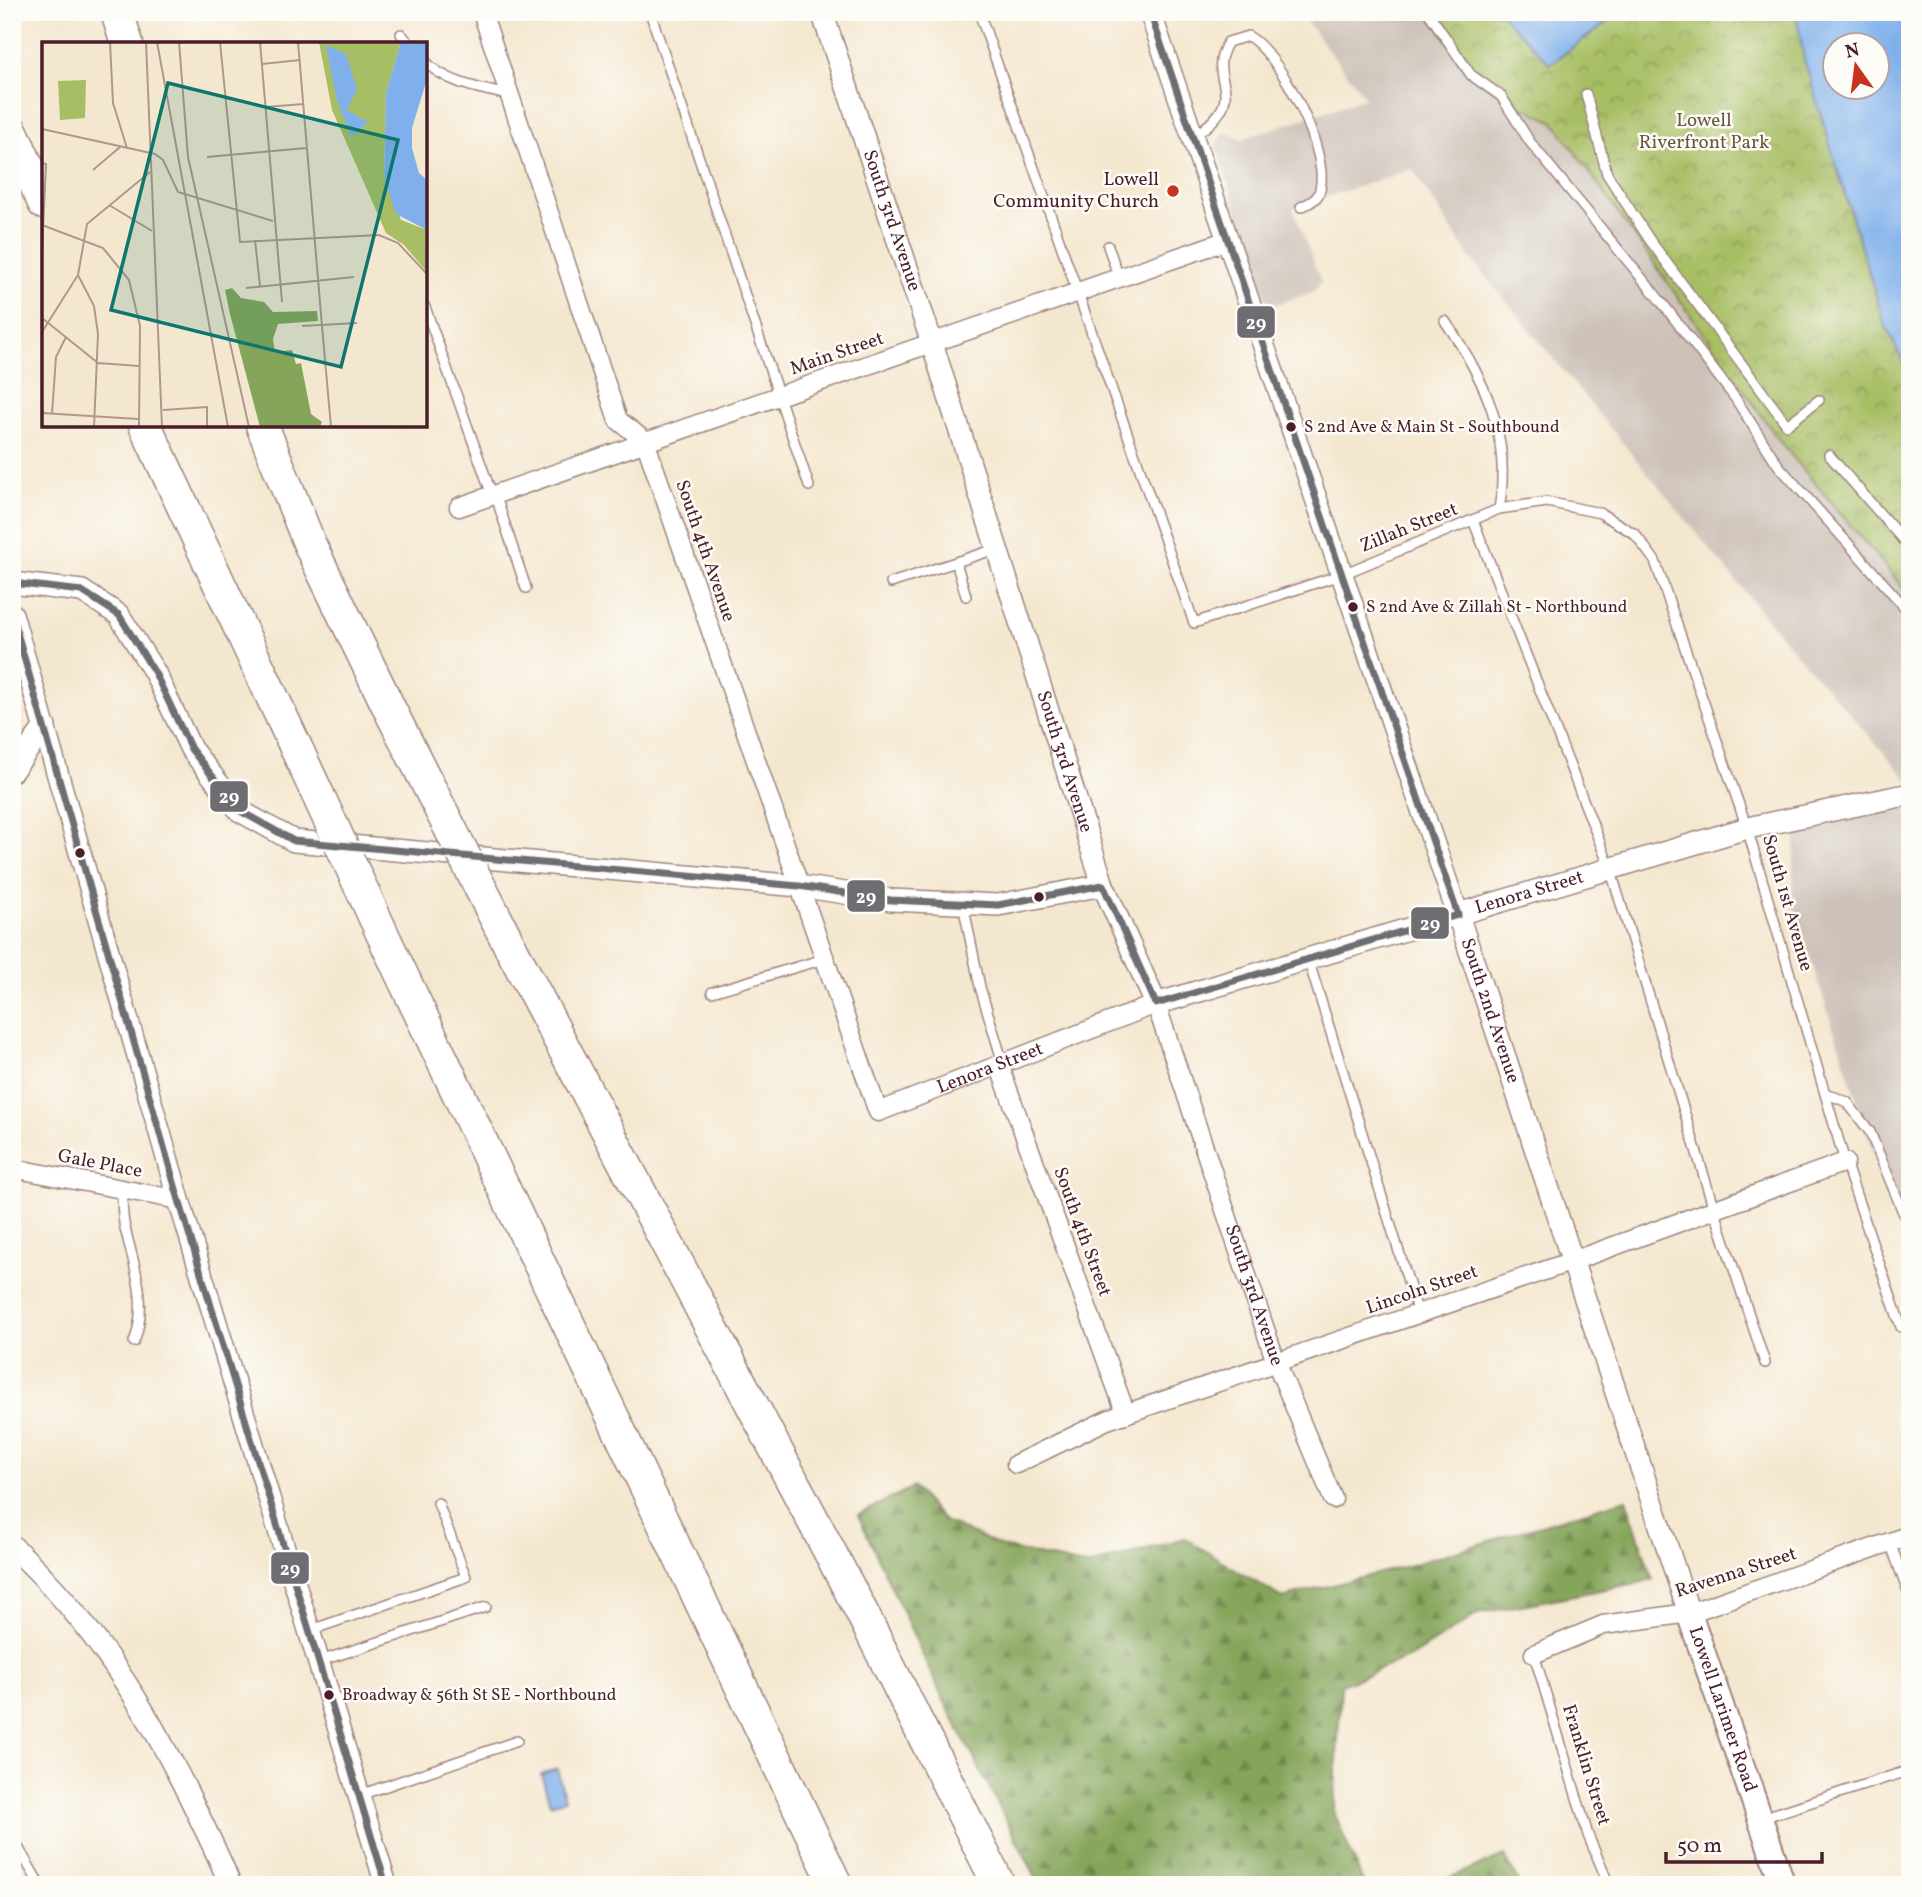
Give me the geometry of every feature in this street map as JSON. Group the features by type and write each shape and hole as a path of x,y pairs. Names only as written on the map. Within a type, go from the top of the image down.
{"highway":[{"path":"117,12 126,42"},
{"path":"12,132 42,199"},
{"path":"146,427 388,946 836,1885"},
{"path":"263,427 310,545 393,716 511,948 861,1611 999,1885"}],"main road":[{"name":"Lowell Larimer Road","path":"1689,1613 1783,1885"}],"street":[{"path":"482,12 618,420 645,441"},
{"name":"South 3rd Avenue","path":"822,12 932,344 1103,885 1156,1004 1276,1362 1333,1499"},
{"name":"South 2nd Avenue","path":"1150,12 1458,915 1570,1262 1689,1613"},
{"name":"Main Street","path":"459,507 1228,240"},
{"name":"South 4th Avenue","path":"645,441 878,1112"},
{"path":"12,583 82,591 119,615 155,673 191,749 240,811 294,841 799,886 891,900 963,904 998,905 1103,885"},
{"path":"12,614 179,1200 386,1885"},
{"path":"12,771 45,727"},
{"name":"Lenora Street","path":"878,1112 1156,1004 1747,828 1910,794"},
{"name":"South 4th Street","path":"1001,1064 1126,1414"},
{"name":"Lincoln Street","path":"1016,1464 1126,1414 1570,1262 1845,1162"},
{"name":"Gale Place","path":"12,1168 179,1200"},
{"name":"Ravenna Street","path":"1534,1654 1603,1625 1689,1613 1910,1535"},
{"path":"12,1545 62,1594 132,1690 179,1775 230,1885"}],"lane":[{"path":"650,12 781,395 809,486"},
{"path":"979,12 1078,292"},
{"path":"1428,12 1471,75 1501,96 1530,142 1663,304 1735,398 1778,465 1910,613"},
{"path":"401,34 408,42"},
{"path":"1193,137 1216,121 1223,111 1222,51 1228,42 1248,36 1258,42 1275,62 1306,117 1314,140 1321,186 1316,198 1301,207"},
{"path":"427,63 431,68 469,86 510,95"},
{"path":"1586,94 1607,174 1649,239 1787,425 1819,400"},
{"path":"1108,246 1119,278"},
{"name":"Zillah Street","path":"1078,292 1194,623 1343,574 1499,509 1547,502 1601,513"},
{"path":"427,312 526,588"},
{"path":"1444,321 1472,360 1502,440 1504,477 1499,509"},
{"path":"1829,455 1910,548"},
{"name":"South 1st Avenue","path":"1601,513 1636,534 1655,561 1747,828 1845,1162 1900,1327"},
{"path":"1473,520 1610,868 1714,1209 1765,1363"},
{"path":"891,583 997,549"},
{"path":"956,562 966,596"},
{"path":"963,904 980,987 1001,1064"},
{"path":"712,992 824,958"},
{"path":"1308,959 1418,1313"},
{"path":"1825,1093 1847,1102 1870,1132 1910,1228"},
{"path":"122,1189 124,1226 141,1290 141,1325 134,1342"},
{"path":"309,1631 466,1577 438,1503"},
{"path":"1890,1542 1910,1598"},
{"path":"318,1662 486,1607"},
{"name":"Franklin Street","path":"1534,1654 1588,1835 1609,1885"},
{"path":"359,1795 517,1741"},
{"path":"1760,1819 1910,1770"},
{"path":"12,1837 40,1885"}],"shaded area":[{"path":"1299,12 1428,12 1501,96 1554,122 1781,443 1910,596 1910,782 1787,643 1469,256 1412,169 1293,208 1321,282 1315,291 1268,307 1216,145 1224,132 1242,139 1366,98"},
{"path":"1910,806 1910,1262 1792,902 1796,833"}],"green space":[{"name":"Lowell Riverfront Park","path":"1428,12 1796,12 1804,59 1884,322 1910,377 1910,596 1781,443 1554,122 1501,96 1471,75"},
{"path":"913,1487 944,1521 1002,1547 1087,1566 1185,1538 1282,1598 1411,1565 1626,1499 1653,1580 1480,1613 1410,1657 1341,1685 1334,1812 1364,1885 1040,1885 943,1699 858,1515"},
{"path":"1505,1856 1520,1885 1430,1885"}],"water":[{"path":"1499,12 1616,12 1613,18 1550,64"},
{"path":"1796,12 1910,12 1910,377 1884,322 1804,59"},
{"path":"557,1769 565,1800 550,1804 541,1774"}],"transit line":[{"name":"29","path":"12,583 82,591 119,615 155,673 191,749 240,811 294,841 799,886 891,900 998,905 1103,885 1156,1004 1458,915 1150,12"},
{"name":"29","path":"12,615 179,1200 386,1885"}],"place":[{"name":"Lowell Community Church","path":"1173,191"},
{"name":"S 2nd Ave & Main St - Southbound","path":"1291,427"},
{"name":"S 2nd Ave & Zillah St - Northbound","path":"1353,607"},
{"name":"Broadway & 56th St SE - Northbound","path":"329,1695"}]}
